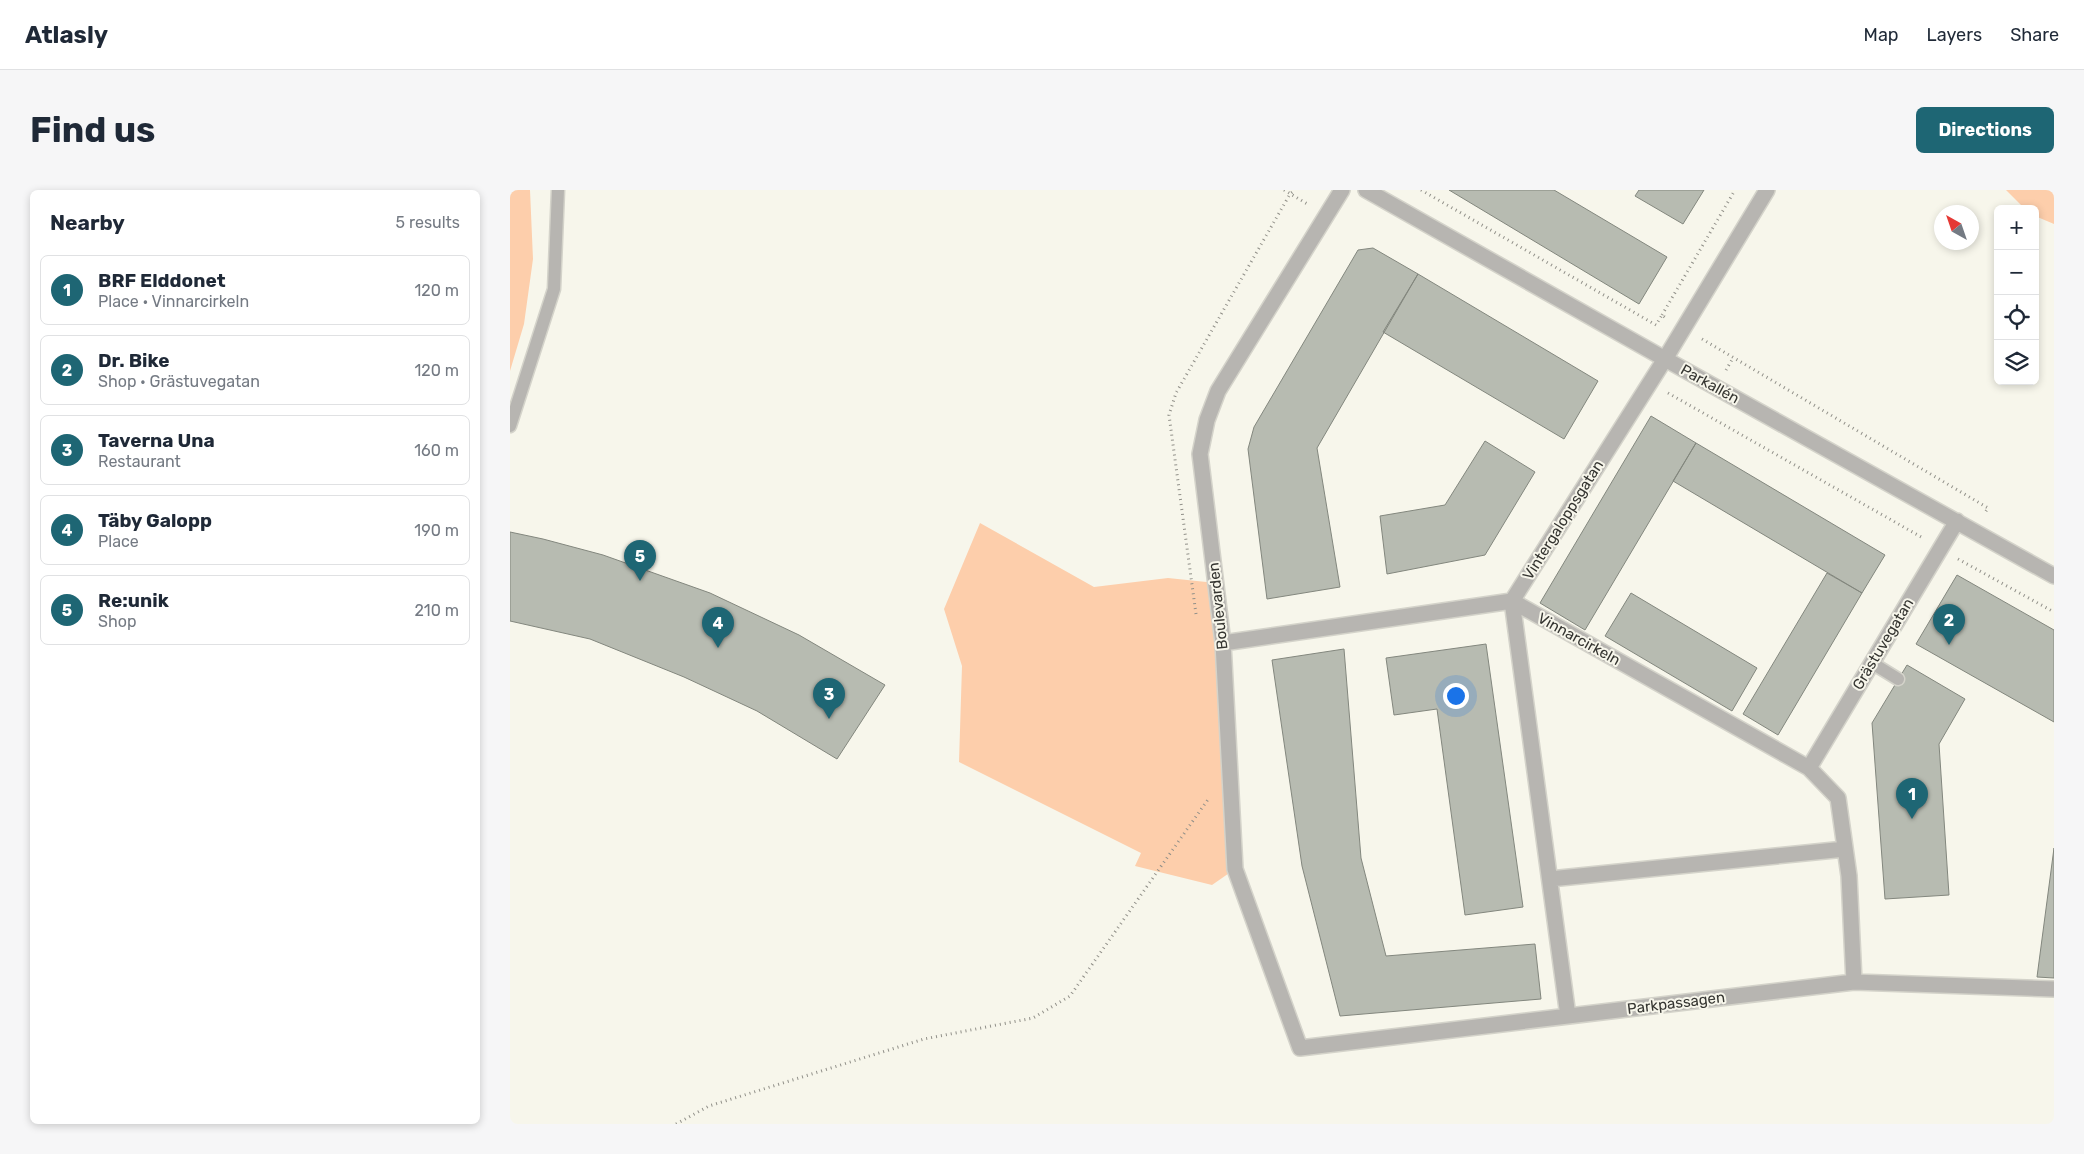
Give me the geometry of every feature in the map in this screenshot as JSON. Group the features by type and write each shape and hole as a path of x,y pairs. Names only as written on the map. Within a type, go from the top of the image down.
{"street":[{"name":"Boulevarden","path":"1300,1048 1235,869 1223,644 1200,454 1207,420 1218,391 1342,190"},
{"name":"Parkallén","path":"1366,190 1664,359 2054,576"},
{"name":"Vintergaloppsgatan","path":"1512,601 1650,382 1767,190"},
{"name":"Grästuvegatan","path":"1809,768 1957,521"},
{"path":"1223,644 1512,601"},
{"name":"Vinnarcirkeln","path":"1512,601 1809,768 1838,798 1849,876 1854,982"},
{"name":"Vinnarcirkeln","path":"1512,601 1568,1016"},
{"path":"1550,879 1846,849"},
{"name":"Parkpassagen","path":"1300,1048 1854,982 2054,989"}],"lane":[{"path":"510,426 554,289 558,190"},
{"path":"1872,663 1898,679"}],"path":[{"path":"1284,190 1326,214"},
{"path":"1197,623 1169,415 1176,393 1290,194 1295,190"},
{"path":"1662,316 1735,190"},
{"path":"1650,382 2054,612"},
{"path":"676,1124 709,1106 924,1039 1033,1018 1070,996 1212,795"}],"shaded area":[{"path":"510,190 530,190 533,259 524,324 510,371"},
{"path":"2006,190 2054,190 2054,224 2039,218 2039,205 2021,205"},
{"path":"980,523 1094,587 1168,578 1216,583 1235,869 1212,885 1135,866 1141,853 959,762 962,666 944,609"}],"building":[{"path":"1449,190 1554,190 1667,257 1639,304"},
{"path":"1639,190 1704,190 1683,224 1635,196"},
{"path":"1373,248 1418,274 1317,448 1340,587 1267,599 1248,449 1254,427 1358,250"},
{"path":"1418,274 1598,381 1564,439 1383,332"},
{"path":"1651,416 1696,443 1585,630 1540,603"},
{"path":"1485,441 1535,472 1485,555 1387,574 1380,516 1445,505"},
{"path":"1696,443 1885,555 1862,593 1673,481"},
{"path":"510,532 603,555 710,593 799,635 885,685 837,759 757,711 684,677 590,639 510,621"},
{"path":"1827,573 1862,593 1778,735 1743,714"},
{"path":"1957,575 2054,630 2054,722 1916,644"},
{"path":"1631,593 1757,668 1732,711 1605,636"},
{"path":"1486,644 1523,907 1465,915 1437,709 1394,715 1386,658"},
{"path":"1344,649 1361,858 1386,956 1535,944 1541,999 1340,1016 1302,866 1272,660"},
{"path":"1907,665 1965,699 1939,744 1949,895 1885,899 1872,723"},
{"path":"2054,848 2054,978 2037,977"}],"place":[{"name":"Re:unik","path":"640,581"},
{"name":"Dr. Bike","path":"1949,645"},
{"name":"Täby Galopp","path":"718,648"},
{"name":"Taverna Una","path":"829,719"},
{"name":"BRF Elddonet","path":"1912,819"}]}
